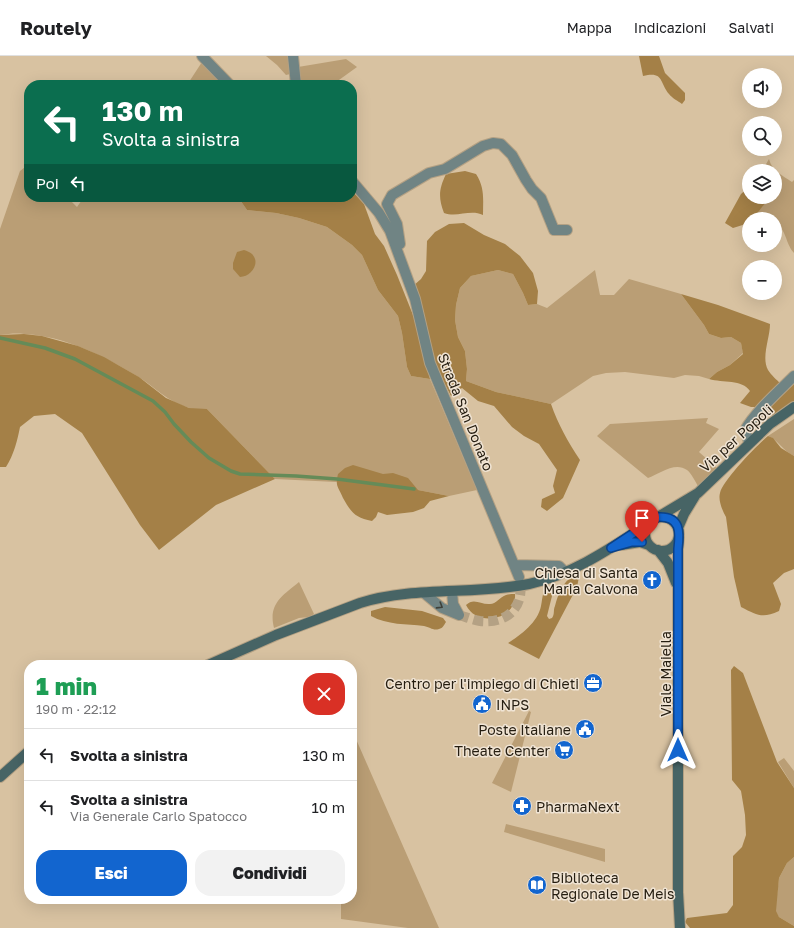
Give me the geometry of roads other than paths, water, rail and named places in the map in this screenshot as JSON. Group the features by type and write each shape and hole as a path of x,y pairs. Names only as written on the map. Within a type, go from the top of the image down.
{"main road":[{"name":"Via per Popoli","path":"679,532 684,514 698,493 749,442 770,424 794,407"},
{"name":"Via per Popoli","path":"658,517 698,493"},
{"path":"219,660 276,635 360,603 385,597 528,584 547,579 565,572 611,548 648,524 654,518 665,517 672,519 679,532 678,541 672,548 667,550 654,548 642,542 632,542 611,548"},
{"path":"648,524 645,535 654,548"},
{"name":"Viale Maiella","path":"679,532 678,892 680,928"},
{"name":"Viale Maiella","path":"654,548 668,563 678,589"},
{"path":"0,777 24,755"}],"street":[{"path":"202,56 225,80"},
{"path":"293,56 295,80"},
{"name":"Strada San Donato","path":"403,264 397,224 387,204 392,195 429,173 445,170 483,146 493,143 501,144 512,155 532,189 541,198 554,230 567,230"},
{"name":"Strada San Donato","path":"357,187 379,213 390,231 415,299 430,363 507,552 515,565 519,577"},
{"path":"749,442 746,437 745,430 748,425 794,376"},
{"path":"515,565 559,566 565,572"},
{"path":"424,593 442,608 459,615 455,608 452,591"}],"waterway":[{"path":"0,338 45,348 75,359 153,401 165,412 191,442 209,458 231,471 240,474 337,479 414,489"}],"tunnel":[{"path":"459,615 480,621 490,621 507,616 513,611 520,596 521,587 519,577"}],"place":[{"name":"Chiesa di Santa Maria Calvona","path":"652,580"},
{"name":"Centro per l'impiego di Chieti","path":"593,683"},
{"name":"INPS","path":"482,704"},
{"name":"Poste Italiane","path":"585,729"},
{"name":"Theate Center","path":"564,750"},
{"name":"PharmaNext","path":"522,806"},
{"name":"Biblioteca Regionale De Meis","path":"537,885"}]}
